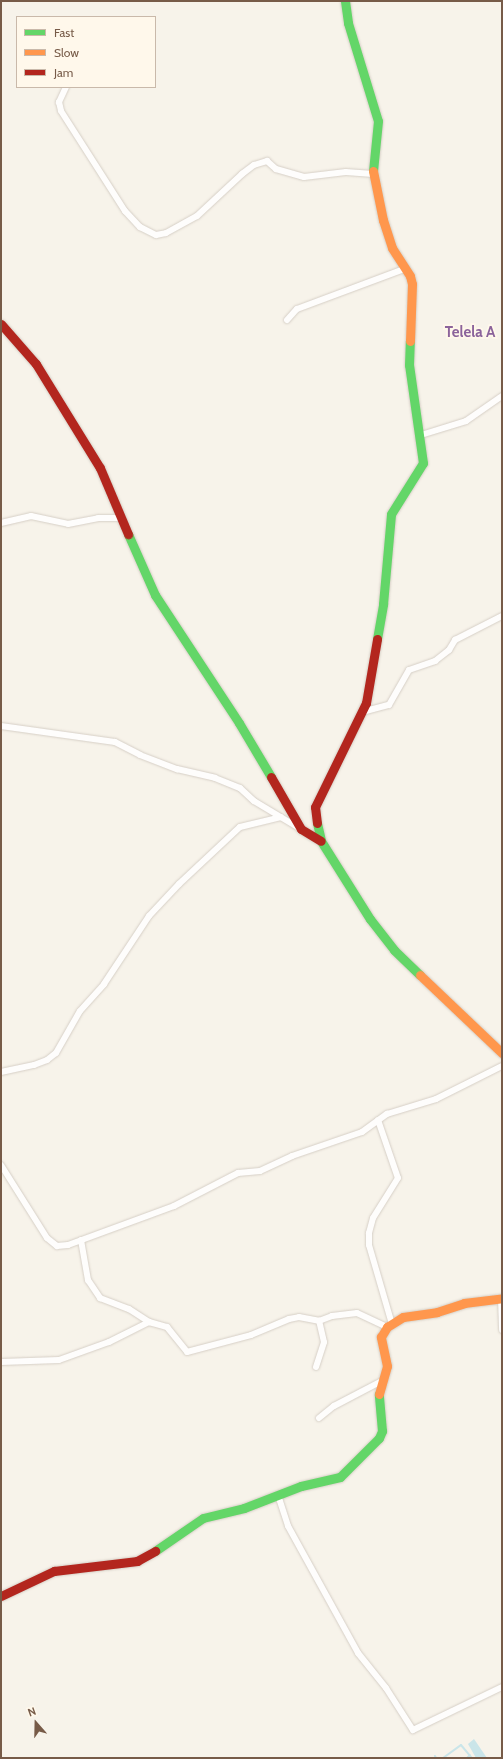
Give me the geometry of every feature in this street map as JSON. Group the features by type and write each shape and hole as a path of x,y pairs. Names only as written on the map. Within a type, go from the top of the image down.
{"street":[{"path":"345,1 348,23 378,121 373,174 388,237 404,269 410,276 412,289 409,365 424,454 422,468 391,514 383,604 369,688 362,712 315,807 320,841 370,919 394,950 502,1053"},
{"path":"66,88 59,102 61,110 125,211 140,226 156,234 166,233 197,216 242,174 254,165 267,161 276,169 304,177 346,172 373,174"},
{"path":"286,320 297,309 404,269"},
{"path":"1,324 36,364 86,445 122,518 155,595 239,723 301,829"},
{"path":"421,435 466,421 502,396"},
{"path":"1,523 31,516 68,524 98,518 122,518"},
{"path":"362,712 389,705 409,670 435,661 449,650 455,640 502,616"},
{"path":"1,726 115,742 140,755 177,770 215,778 240,788 281,817 320,841"},
{"path":"1,1072 34,1065 47,1060 56,1053 80,1011 104,984 149,916 179,884 240,827 281,817"},
{"path":"1,1166 51,1243 58,1246 81,1240 174,1206 238,1173 260,1171 292,1156 362,1132 388,1114 436,1099 502,1066"},
{"path":"378,1120 398,1178 373,1218 369,1233 369,1245 390,1325"},
{"path":"81,1240 88,1280 95,1292 103,1300 129,1310 149,1322 168,1327 187,1352 251,1335 289,1319 299,1317 319,1321 332,1316 357,1313 390,1325"},
{"path":"1,1596 54,1571 137,1561 169,1543 203,1518 244,1508 278,1495 340,1477 379,1438 382,1422 380,1382 387,1366 381,1337 390,1325 403,1317 437,1312 464,1303 502,1298 502,1330"},
{"path":"316,1367 324,1342 319,1321"},
{"path":"1,1362 59,1360 109,1342 149,1322"},
{"path":"319,1418 334,1406 380,1382"},
{"path":"278,1495 288,1526 358,1653 386,1688 413,1730 502,1687"}],"water":[{"path":"474,1739 487,1758 476,1758 468,1744"}],"waterway":[{"path":"443,1758 461,1745 472,1758"},
{"path":"467,1758 470,1755"}],"traffic: fast":[{"path":"345,1 348,23 378,121 373,171"},
{"path":"377,639 383,604 391,514 423,463 409,365 410,341"},
{"path":"128,534 155,595 239,723 271,777"},
{"path":"317,823 321,841 370,919 394,950 420,975"},
{"path":"155,1551 203,1518 244,1508 301,1486 340,1477 379,1438 382,1431 379,1394"}],"traffic: slow":[{"path":"373,171 383,220 392,248 410,276 412,284 410,341"},
{"path":"420,975 502,1053"},
{"path":"379,1394 387,1366 381,1337 387,1327 403,1317 437,1312 464,1303 502,1298"}],"traffic: jam":[{"path":"1,324 36,364 100,468 128,534"},
{"path":"317,823 315,807 366,703 377,639"},
{"path":"271,777 301,829 321,841"},
{"path":"1,1596 54,1571 137,1561 155,1551"}],"district":[{"name":"Telela A","path":"470,333"}]}
